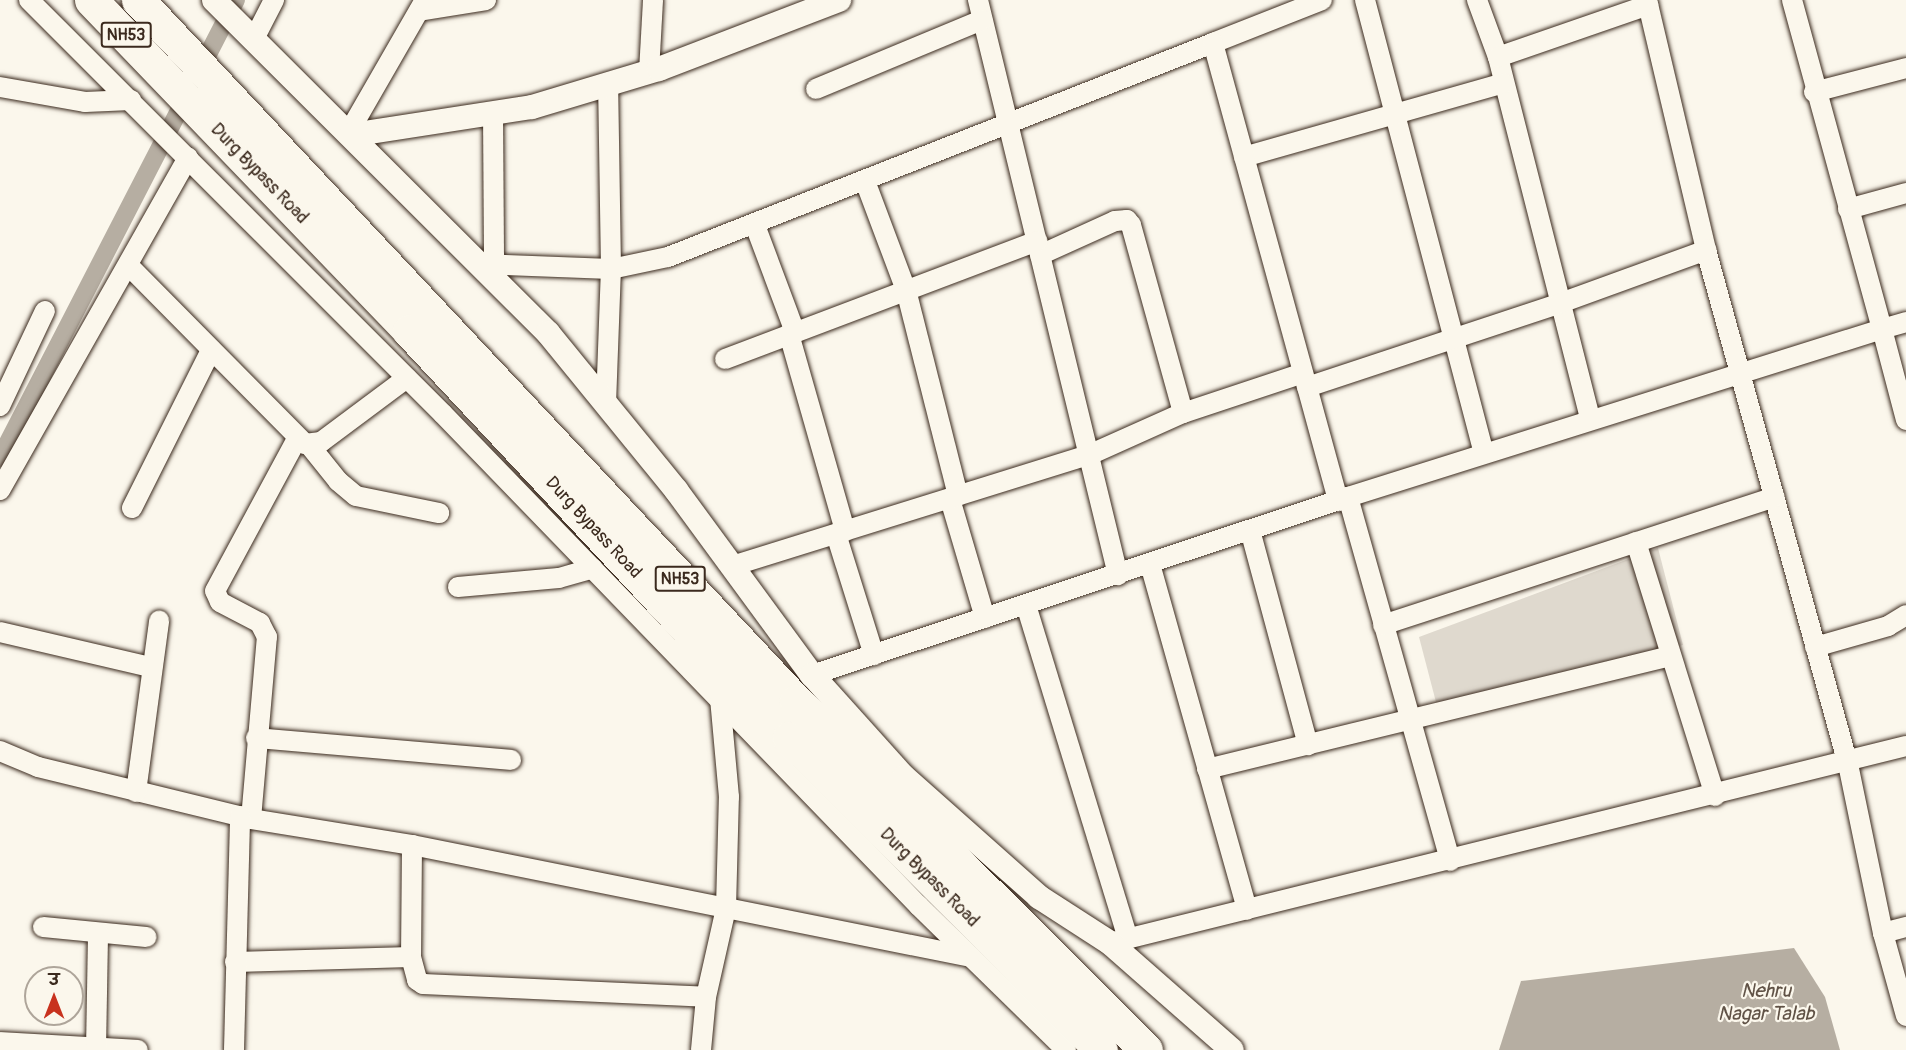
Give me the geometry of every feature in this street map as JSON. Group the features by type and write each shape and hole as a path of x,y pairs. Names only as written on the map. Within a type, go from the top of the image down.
{"highway":[{"name":"Durg Bypass Road","path":"91,0 213,126 789,738 1101,1050"},
{"name":"Durg Bypass Road","path":"138,0 796,701 1146,1050"}],"street":[{"path":"28,0 132,100 407,378 971,957 1066,1050"},
{"path":"214,0 487,264 606,404 732,566 812,675 904,777 1039,897 1119,941 1232,1050"},
{"path":"254,39 274,0"},
{"path":"350,134 422,5 486,0"},
{"path":"649,72 653,0"},
{"path":"350,134 532,107 649,72 839,0"},
{"path":"978,0 1118,575"},
{"path":"487,264 611,269 668,257 755,225 1008,122 1322,0"},
{"path":"1365,0 1484,453"},
{"path":"1477,0 1498,57 1558,304 1590,419"},
{"path":"1792,0 1814,92 1906,420"},
{"path":"1498,57 1648,3 1706,250 1848,764 1883,933 1906,1016"},
{"path":"816,89 982,20"},
{"path":"1213,44 1305,380 1383,625 1450,861"},
{"path":"1814,92 1906,68"},
{"path":"1244,157 1504,83"},
{"path":"606,404 611,269 608,85"},
{"path":"0,87 85,102 132,100"},
{"path":"487,264 493,113"},
{"path":"0,490 188,158"},
{"path":"865,181 906,290 954,497 985,618"},
{"path":"1848,209 1906,193"},
{"path":"724,359 906,290 1122,219 1131,225 1183,413"},
{"path":"755,225 792,333 841,533 874,655"},
{"path":"732,566 1089,455 1183,413 1305,380 1558,304 1706,250"},
{"path":"128,265 304,442 338,481 356,496 439,513"},
{"path":"2,394 45,311"},
{"path":"812,675 1740,370 1906,322"},
{"path":"132,508 211,351"},
{"path":"304,442 321,442 407,378"},
{"path":"234,1050 236,962 245,818 256,738 265,629 220,602 215,591 304,442"},
{"path":"1383,625 1775,497"},
{"path":"1250,530 1308,745"},
{"path":"1636,542 1669,656 1715,796"},
{"path":"1150,564 1247,910"},
{"path":"458,588 559,578 593,568"},
{"path":"1026,605 1119,941"},
{"path":"1815,647 1888,626 1906,615"},
{"path":"136,792 150,667 159,621"},
{"path":"0,632 150,667"},
{"path":"1207,769 1669,656"},
{"path":"701,1050 706,997 726,908 729,797 720,699"},
{"path":"256,738 511,760"},
{"path":"1119,941 1848,764 1906,746"},
{"path":"0,751 38,767 245,818 412,845 971,957"},
{"path":"412,845 411,957 417,980 431,987 706,997"},
{"path":"43,927 147,937"},
{"path":"1883,933 1906,927"},
{"path":"96,1049 98,933"},
{"path":"236,962 411,957"},
{"path":"0,1042 138,1050"}],"shaded area":[{"path":"1658,548 1683,645 1437,706 1419,637"}],"water":[{"name":"Nehru Nagar Talab","path":"1794,948 1825,997 1840,1050 1499,1050 1521,981"}],"waterway":[{"path":"0,458 236,0"}]}
